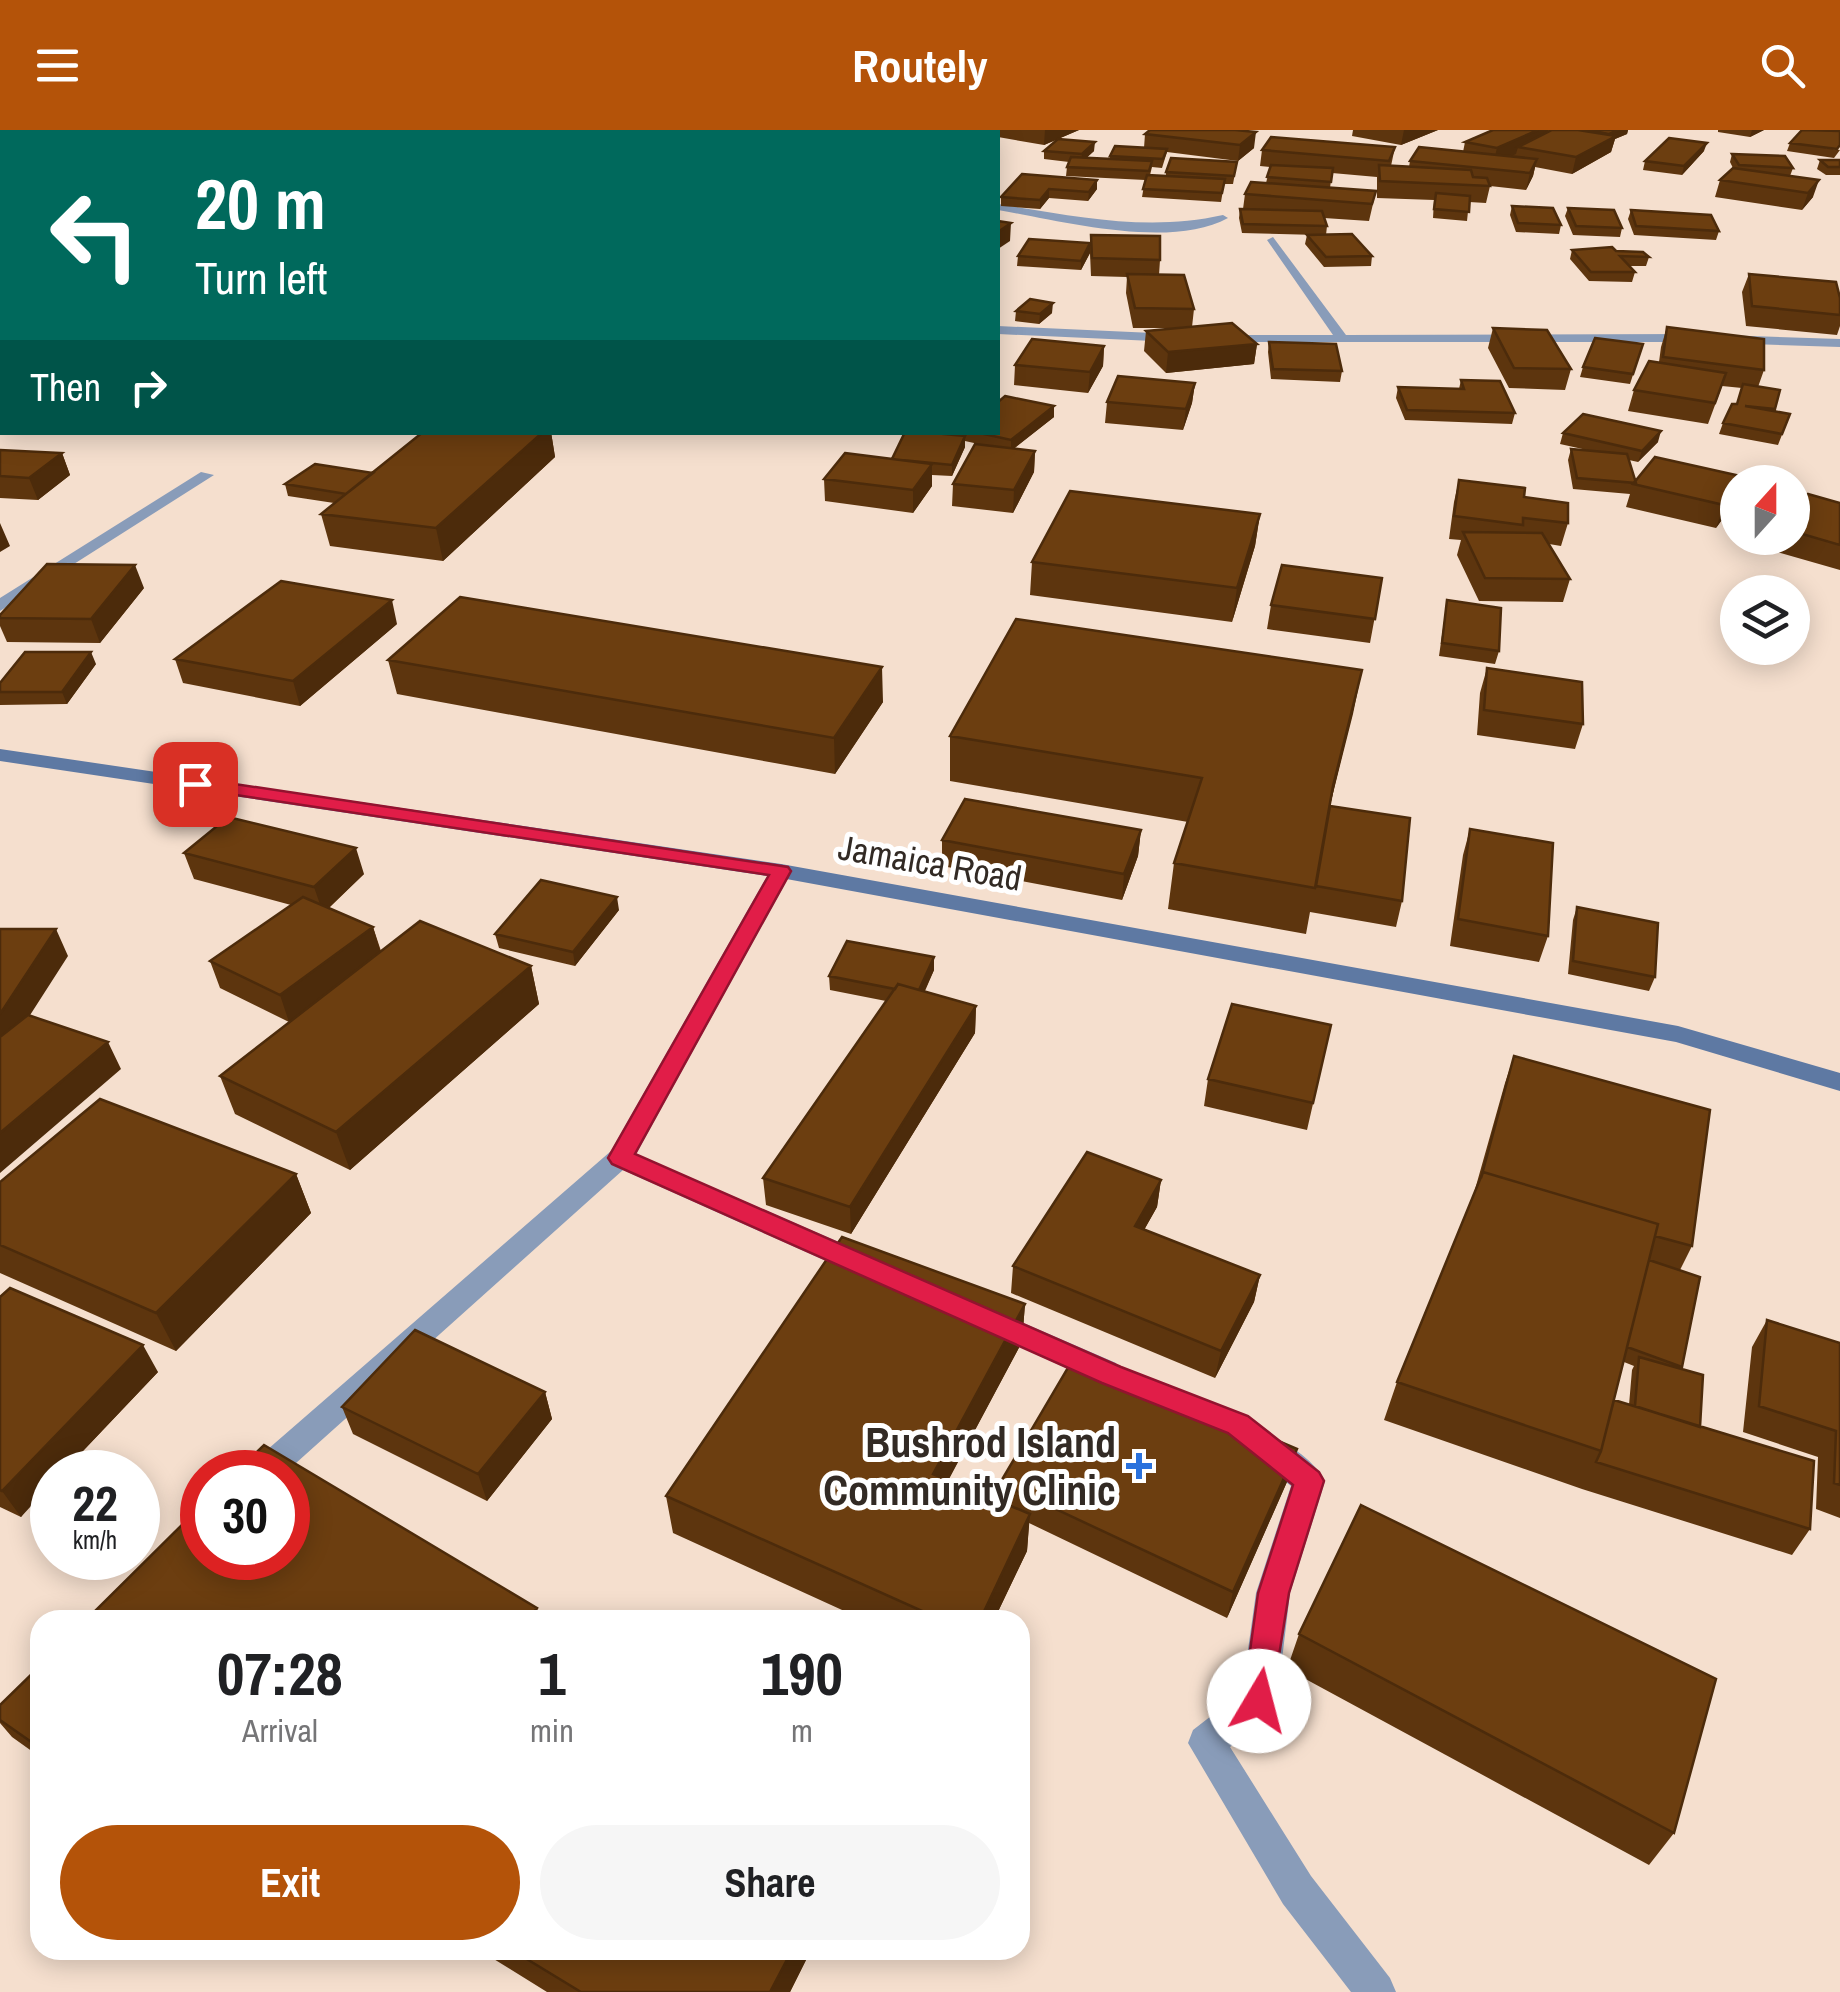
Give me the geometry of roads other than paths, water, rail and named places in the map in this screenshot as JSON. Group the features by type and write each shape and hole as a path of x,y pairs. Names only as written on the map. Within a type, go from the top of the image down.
{"street":[{"path":"1000,207 1157,228 1197,226 1223,218"},
{"path":"1274,240 1342,338"},
{"path":"1000,330 1193,339 1693,338 1840,343"},
{"path":"0,606 206,476"},
{"name":"Jamaica Road","path":"0,755 781,871 1678,1034 1840,1082"},
{"path":"289,1450 620,1158 781,871"},
{"path":"620,1158 893,1278"},
{"path":"966,1310 1130,1382"},
{"path":"1238,1424 1309,1481 1274,1593 1259,1701 1206,1743 1296,1890 1376,1992"}],"place":[{"name":"Bushrod Island Community Clinic","path":"1139,1466"}]}
